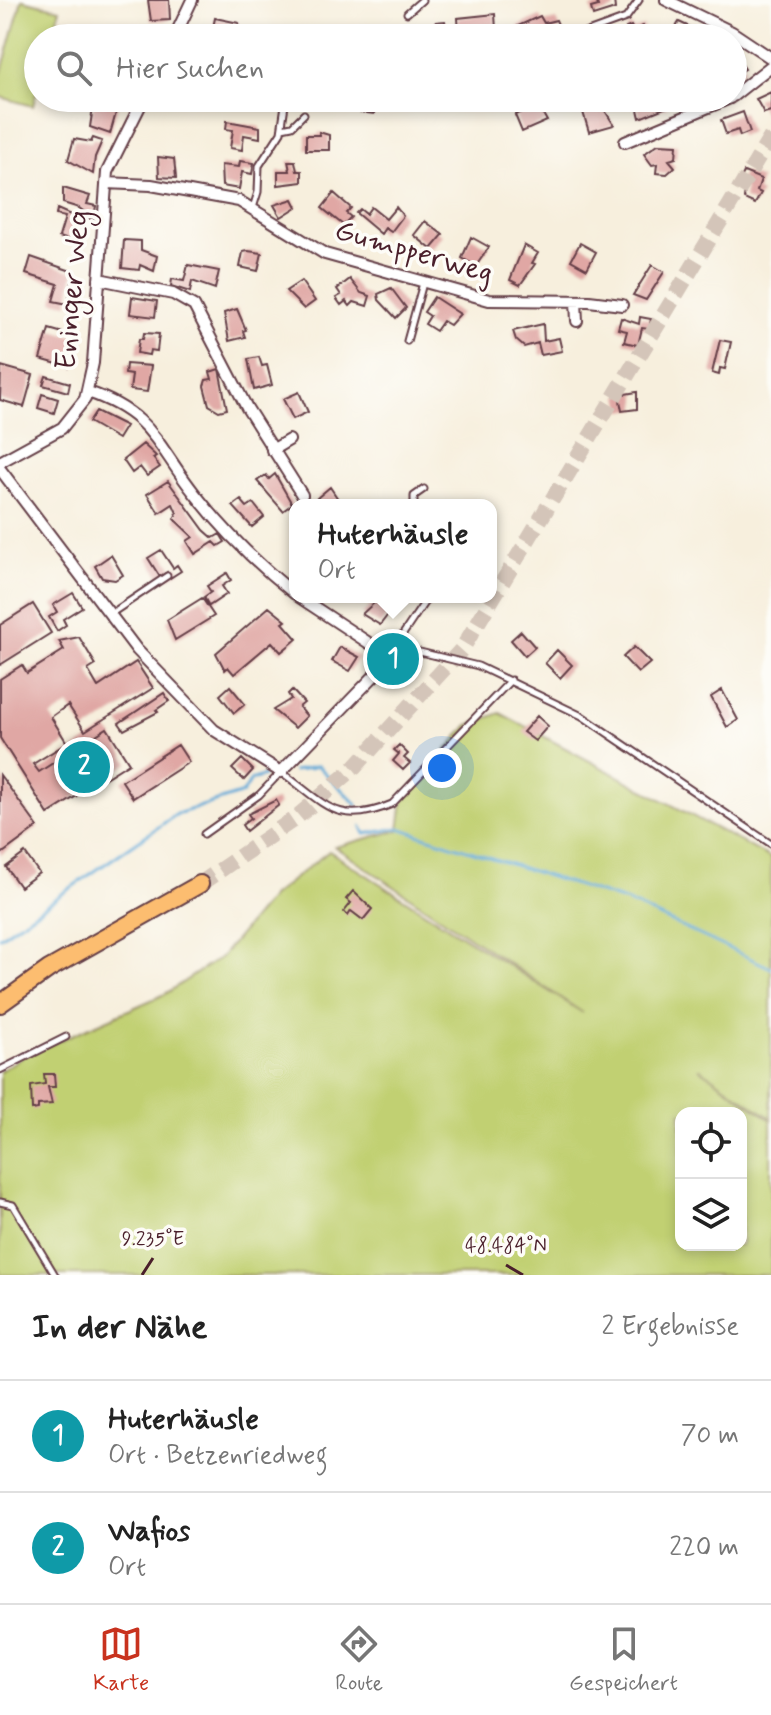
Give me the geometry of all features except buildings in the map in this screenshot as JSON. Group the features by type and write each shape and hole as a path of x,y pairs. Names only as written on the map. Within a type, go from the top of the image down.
{"main road":[{"path":"0,1004 49,969 200,884"}],"street":[{"path":"181,24 192,0"},
{"path":"666,0 716,24"},
{"path":"747,42 771,58"},
{"path":"747,85 771,66"},
{"name":"Eninger Weg","path":"136,112 111,159 106,183 88,392 120,404 141,419 219,522 289,588"},
{"path":"625,142 696,112"},
{"name":"Gumpperweg","path":"106,183 151,185 232,199 252,208 325,254 501,301 576,301 622,305"},
{"path":"99,279 173,294 194,306 272,450 302,495"},
{"path":"576,301 577,321"},
{"path":"0,462 62,428 76,415 88,392"},
{"path":"272,450 289,440"},
{"path":"0,469 108,615 203,719 281,772 374,676 384,653"},
{"name":"Eninger Weg","path":"309,603 384,653"}],"lane":[{"path":"407,13 422,0"},
{"path":"610,24 626,18 639,0"},
{"path":"252,208 258,192 259,166 282,128 284,112"},
{"path":"282,128 292,126 304,114"},
{"path":"407,341 424,282"},
{"path":"414,499 424,489"},
{"path":"108,615 167,576"},
{"path":"384,653 395,646 424,603"},
{"path":"395,646 458,660 511,680 582,716 771,844"},
{"path":"204,834 259,795 281,772 327,810 345,815 366,814 392,804 511,680"},
{"path":"0,1070 66,1037"},
{"path":"0,1202 13,1205 55,1275"}],"green space":[{"path":"22,0 60,9 56,24 24,24 24,104 0,97 0,78"},
{"path":"500,713 771,858 771,1118 699,1068 771,1120 771,1275 0,1275 0,1071 24,1056 165,994 221,957 272,896 329,851 583,1013 335,847 399,830 403,801 468,725"}],"waterway":[{"path":"294,771 318,766 357,805"},
{"path":"0,937 177,814 243,793 251,780 263,776"},
{"path":"362,827 365,834 399,828 628,902 771,968"}],"tunnel":[{"path":"497,591 771,137"},
{"path":"200,884 297,817 354,768 462,649 490,603"}],"place":[{"name":"Huterhäusle","path":"393,659"},
{"name":"Wafios","path":"84,767"}]}
